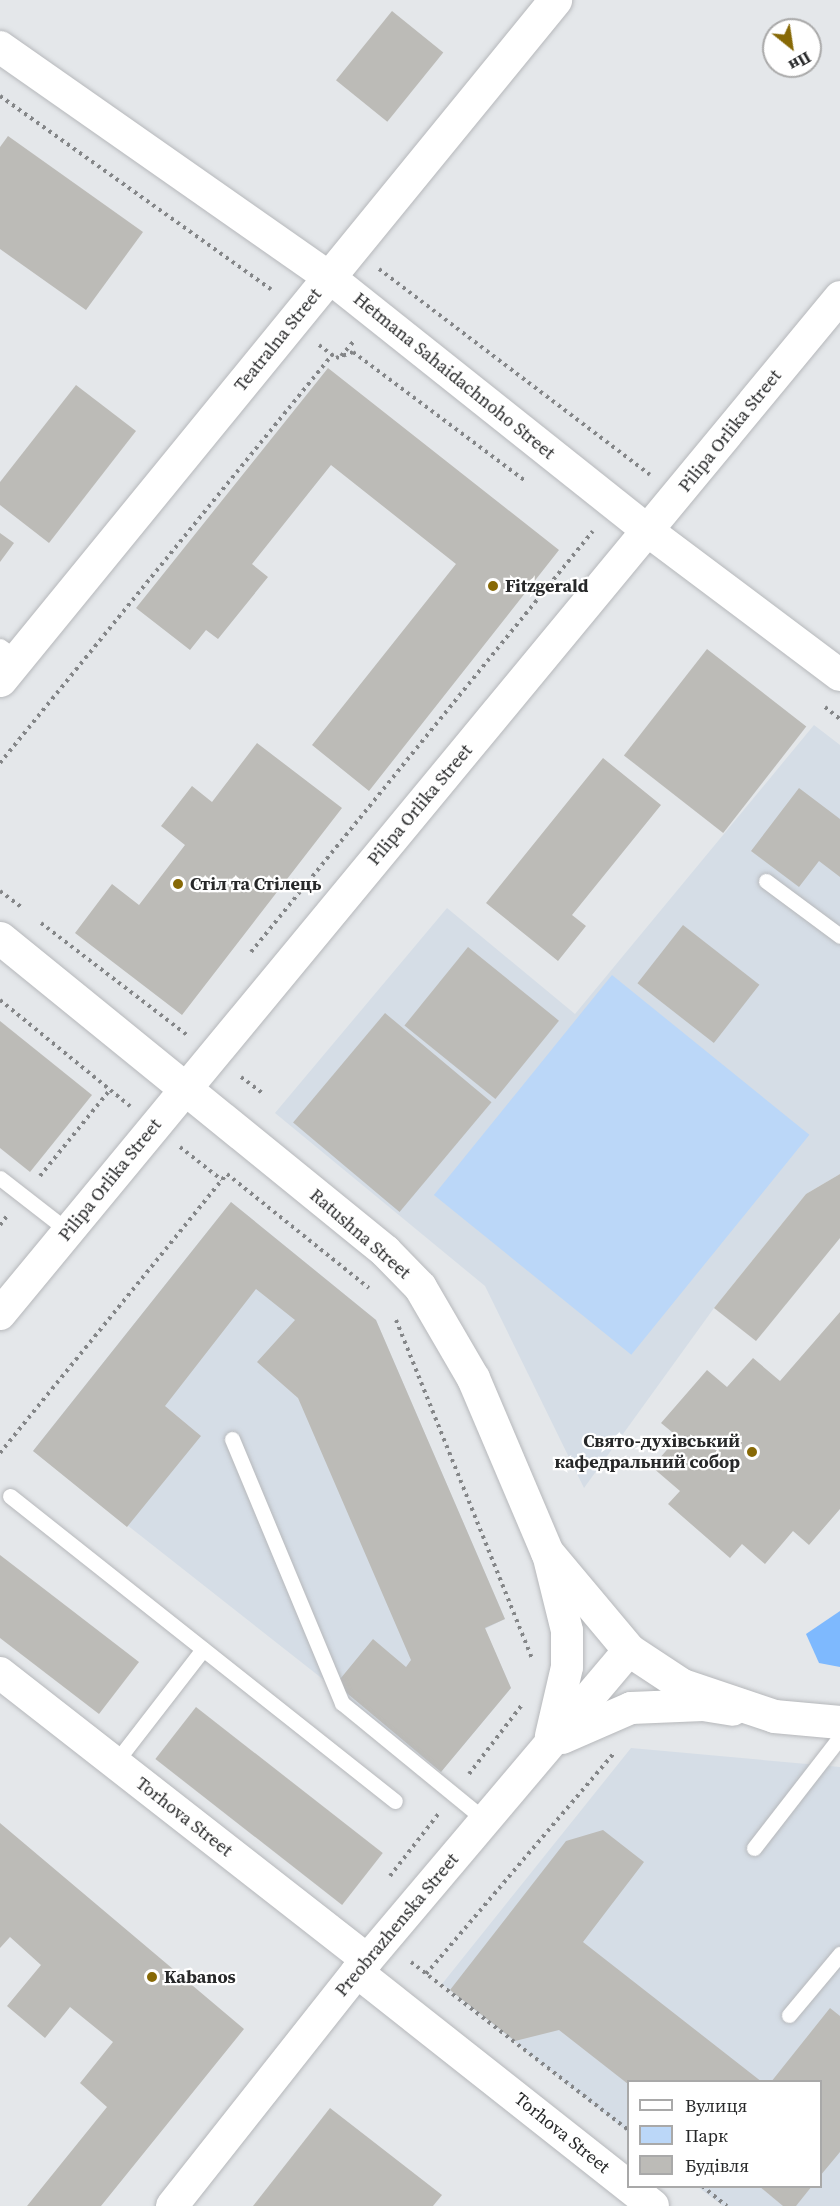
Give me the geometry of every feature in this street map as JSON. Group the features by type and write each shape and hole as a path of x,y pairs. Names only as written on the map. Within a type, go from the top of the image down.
{"street":[{"name":"Teatralna Street","path":"6,662 291,324 555,0"},
{"name":"Hetmana Sahaidachnoho Street","path":"0,47 329,277 648,531 840,675"},
{"name":"Pilipa Orlika Street","path":"0,1314 840,297"},
{"name":"Ratushna Street","path":"0,938 385,1251 420,1287 472,1377 548,1552 629,1650 682,1685 774,1716 840,1722"},
{"path":"548,1552 567,1631 567,1666 548,1746"},
{"name":"Preobrazhenska Street","path":"172,2206 362,1966 629,1650"},
{"name":"Torhova Street","path":"0,1673 115,1763 627,2185"},
{"path":"548,1746 631,1708 703,1705 774,1716"},
{"name":"Torhova Street","path":"631,2188 653,2206"}],"lane":[{"path":"766,881 840,936"},
{"path":"0,1178 68,1232"},
{"path":"232,1439 342,1703 485,1820"},
{"path":"10,1496 395,1801"},
{"path":"115,1763 203,1649"},
{"path":"754,1848 840,1737"},
{"path":"789,2015 840,1954"}],"path":[{"path":"0,96 271,289"},
{"path":"353,249 677,495"},
{"path":"291,324 332,355"},
{"path":"0,763 332,355 353,352 536,488"},
{"path":"584,524 626,556"},
{"path":"245,959 593,531"},
{"path":"0,891 28,913"},
{"path":"37,920 262,1093"},
{"path":"0,1000 110,1090 0,1225"},
{"path":"185,1034 192,1024"},
{"path":"0,1452 227,1174 372,1291"},
{"path":"395,1316 536,1670"},
{"path":"623,1743 426,1974 627,2129"},
{"path":"703,2188 727,2206"}],"shaded area":[{"path":"814,725 840,745 840,1174 806,1194 714,1308 584,1488 485,1286 275,1113 447,908 575,1014"},
{"path":"231,1202 376,1320 505,1619 485,1629 511,1688 441,1772 33,1451"},
{"path":"840,1611 840,1667 819,1663 806,1634"},
{"path":"631,1748 840,1767 840,2206 723,2206 699,2188 822,2188 822,2080 627,2080 627,2131 442,1984"}],"green space":[{"path":"612,975 809,1135 631,1355 434,1195"}],"building":[{"path":"392,11 443,53 387,122 336,80"},
{"path":"8,136 143,232 86,310 0,249 0,147"},
{"path":"328,368 559,550 369,791 312,745 456,564 331,465 252,564 268,577 218,639 206,630 190,650 136,608"},
{"path":"76,385 136,431 49,543 0,505 0,482"},
{"path":"0,533 14,543 0,562"},
{"path":"707,649 806,727 723,833 624,755"},
{"path":"257,743 342,808 182,1015 75,933 112,884 139,905 185,845 161,826 192,786 212,802"},
{"path":"603,758 661,805 572,915 586,926 558,961 486,903"},
{"path":"799,788 840,819 840,877 819,861 799,887 751,851"},
{"path":"683,925 759,985 714,1043 637,983"},
{"path":"468,947 559,1021 495,1099 404,1025"},
{"path":"385,1013 491,1102 400,1212 293,1123"},
{"path":"0,1021 92,1095 30,1172 0,1148"},
{"path":"840,1174 840,1238 756,1341 714,1308 806,1194"},
{"path":"231,1202 376,1320 505,1619 485,1628 511,1688 441,1772 336,1684 373,1639 406,1667 411,1660 298,1398 257,1362 295,1320 256,1289 165,1406 201,1436 127,1527 33,1451"},
{"name":"Свято-духівський кафедральний собор","path":"840,1312 840,1509 809,1545 793,1531 765,1564 742,1544 730,1558 668,1504 680,1491 652,1467 678,1437 661,1423 707,1370 727,1387 753,1358 780,1381"},
{"path":"0,1555 139,1662 99,1714 0,1638"},
{"path":"196,1707 383,1853 342,1905 155,1759"},
{"path":"0,1823 244,2029 101,2206 27,2206 107,2107 80,2083 113,2042 70,2007 45,2038 7,2006 41,1965 10,1937 0,1948"},
{"path":"603,1830 644,1862 583,1942 759,2080 627,2080 627,2083 559,2030 515,2041 450,1990 566,1841"},
{"path":"830,2008 840,2016 840,2152 822,2174 822,2080 773,2080"},
{"path":"330,2108 442,2195 433,2206 253,2206"},
{"path":"761,2188 810,2188 796,2206 783,2206"}],"place":[{"name":"Fitzgerald","path":"493,586"},
{"name":"Стіл та Стілець","path":"178,884"},
{"name":"Свято-духівський кафедральний собор","path":"752,1452"},
{"name":"Kabanos","path":"152,1977"}]}
